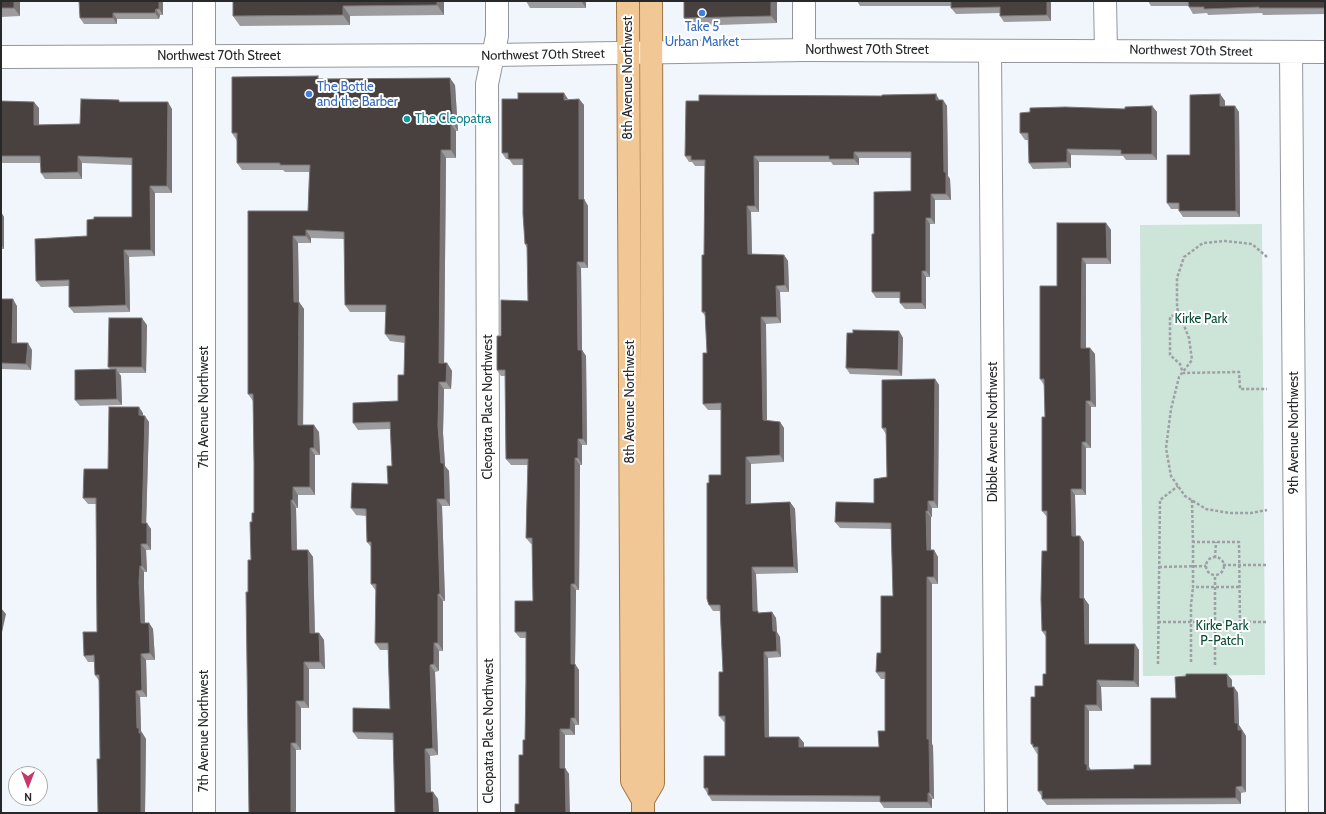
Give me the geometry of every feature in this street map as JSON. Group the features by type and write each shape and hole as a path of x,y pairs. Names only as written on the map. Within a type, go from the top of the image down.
{"main road":[{"name":"8th Avenue Northwest","path":"628,1 632,782 643,806"},
{"name":"8th Avenue Northwest","path":"643,806 653,783 651,1"}],"street":[{"name":"7th Avenue Northwest","path":"204,1 204,813"},
{"name":"Cleopatra Place Northwest","path":"489,813 487,84 497,36 497,1"},
{"path":"804,1 804,50"},
{"path":"1105,1 1106,50"},
{"name":"Northwest 70th Street","path":"1,57 493,56 804,50 1325,52"},
{"name":"Dibble Avenue Northwest","path":"990,51 996,813"},
{"name":"9th Avenue Northwest","path":"1291,52 1297,813"}],"path":[{"path":"1267,257 1252,244 1225,241 1203,243 1184,257 1177,278 1177,308 1189,338 1192,360 1179,377 1171,409 1166,448 1171,476 1185,496 1206,508 1229,513 1251,513 1267,510"},
{"path":"1179,313 1170,317 1170,355 1180,364 1183,373"},
{"path":"1183,373 1239,372 1240,389 1267,389"},
{"path":"1158,664 1160,500 1178,486"},
{"path":"1191,662 1193,587 1192,500"},
{"path":"1193,542 1239,542 1240,639"},
{"path":"1216,542 1216,558"},
{"path":"1216,558 1221,560 1224,565 1223,570 1216,575 1208,572 1206,566 1210,559 1216,558"},
{"path":"1224,565 1267,565"},
{"path":"1159,567 1206,566"},
{"path":"1215,666 1216,575"},
{"path":"1193,587 1239,587"},
{"path":"1158,622 1268,622"}],"green space":[{"name":"Kirke Park","path":"1262,224 1265,675 1143,676 1140,225"}],"building":[{"path":"1,1 14,1 14,8 1,8"},
{"path":"79,1 159,1 159,9 156,9 155,13 113,13 113,18 80,18"},
{"path":"233,1 437,1 437,5 343,6 343,15 233,16"},
{"path":"684,1 771,1 771,16 684,18"},
{"path":"951,1 1047,1 1047,15 1000,16 1000,7 951,8"},
{"path":"1188,1 1325,1 1325,8 1259,7 1204,9 1204,7 1189,7"},
{"path":"318,76 318,79 450,78 453,123 451,124 451,150 441,150 439,363 447,363 446,382 439,382 438,426 441,463 444,463 445,499 437,499 440,594 438,594 438,643 434,643 434,664 430,665 433,748 425,749 426,792 433,792 434,813 395,813 393,733 353,732 353,708 390,709 388,643 375,643 376,584 371,584 371,542 367,542 366,509 351,508 352,483 388,484 387,466 392,466 390,422 353,423 353,403 398,401 398,375 404,375 405,336 385,334 386,305 345,305 344,232 306,230 306,236 293,236 294,302 299,302 298,425 314,425 314,448 310,448 310,487 293,487 293,500 291,500 292,550 308,550 310,633 319,633 320,662 304,662 304,701 296,701 296,743 291,743 291,813 249,813 246,592 248,592 248,560 251,560 250,522 252,522 252,513 254,513 254,463 253,394 248,394 248,211 308,211 310,165 237,163 237,133 232,133 232,77"},
{"path":"518,93 564,93 564,100 579,99 579,199 584,199 584,262 577,262 578,350 582,350 583,439 578,439 578,458 575,458 575,584 571,584 571,664 575,664 575,718 571,718 570,729 560,729 560,768 565,768 566,813 515,813 515,804 519,804 519,755 523,755 523,740 525,740 526,632 515,632 515,601 533,601 532,538 526,538 528,459 506,459 505,370 497,370 497,336 501,336 501,300 528,301 527,244 525,244 523,214 523,159 508,159 508,153 502,153 502,99 518,99"},
{"path":"936,94 936,100 943,100 944,172 946,172 946,194 931,194 931,218 926,218 926,271 922,271 922,303 900,303 900,292 872,292 874,192 911,191 911,152 854,152 854,159 829,159 829,156 754,156 755,206 747,206 748,254 784,255 785,285 776,286 777,317 761,317 763,420 780,422 780,455 746,457 746,504 790,502 794,567 752,567 753,611 758,611 758,613 772,612 773,631 776,631 777,651 764,652 765,737 799,737 799,747 879,747 878,731 885,731 885,672 876,672 877,653 881,653 881,596 893,596 891,523 835,522 836,502 874,503 874,479 887,477 886,428 882,428 882,380 935,379 934,501 928,501 928,511 926,511 927,550 934,550 934,577 927,577 927,739 929,739 930,793 928,793 928,802 880,802 880,796 708,795 708,788 704,788 704,756 725,756 725,716 719,716 719,672 723,672 720,605 709,605 707,599 707,483 709,483 709,475 721,475 721,403 703,404 703,353 707,353 705,312 702,312 705,160 691,160 691,156 685,156 686,101 699,101 699,95 882,96"},
{"path":"1220,94 1220,106 1235,106 1236,211 1179,211 1179,203 1167,203 1167,155 1190,155 1190,95"},
{"path":"81,99 119,100 119,102 168,102 167,186 150,186 151,250 124,250 126,305 69,307 69,280 36,281 35,239 87,236 87,220 94,219 94,217 132,217 132,158 78,156 78,172 41,173 40,156 1,156 1,101 34,102 34,125 80,124"},
{"path":"1152,106 1152,154 1121,154 1121,150 1067,149 1067,162 1029,163 1028,133 1020,133 1020,113 1030,112 1030,108 1065,107 1125,109 1125,107"},
{"path":"1057,223 1106,223 1107,258 1082,258 1081,348 1090,348 1091,401 1086,401 1086,442 1082,442 1082,489 1071,489 1072,536 1080,536 1080,598 1084,598 1085,644 1135,644 1134,681 1097,680 1097,705 1085,705 1085,764 1087,764 1087,770 1134,769 1134,765 1151,765 1151,698 1176,698 1175,677 1186,676 1186,674 1227,674 1228,687 1234,687 1235,723 1238,723 1238,730 1242,730 1242,786 1236,787 1236,798 1042,799 1042,791 1038,791 1038,747 1033,747 1033,744 1031,744 1031,697 1035,697 1035,686 1043,686 1043,674 1046,674 1046,631 1042,631 1041,599 1042,551 1047,551 1047,511 1042,511 1042,417 1045,417 1044,379 1040,379 1040,286 1057,286"},
{"path":"1,299 13,299 12,343 28,343 26,364 1,363"},
{"path":"109,318 142,318 142,367 108,367"},
{"path":"853,330 899,331 898,370 846,368 847,333 853,333"},
{"path":"116,369 117,399 75,400 75,370"},
{"path":"109,407 139,407 139,415 145,416 142,523 147,523 147,544 141,544 142,566 140,566 139,582 141,623 149,623 150,653 141,654 142,690 136,691 137,728 139,728 139,733 141,733 141,813 98,813 97,759 100,759 99,675 95,675 94,655 84,656 83,632 97,632 96,498 83,498 84,469 108,469"}],"place":[{"name":"Take 5 Urban Market","path":"702,13"},
{"name":"The Bottle and the Barber","path":"309,94"},
{"name":"The Cleopatra","path":"407,119"}],"park label":[{"name":"Kirke Park P-Patch","path":"1222,634"}]}
